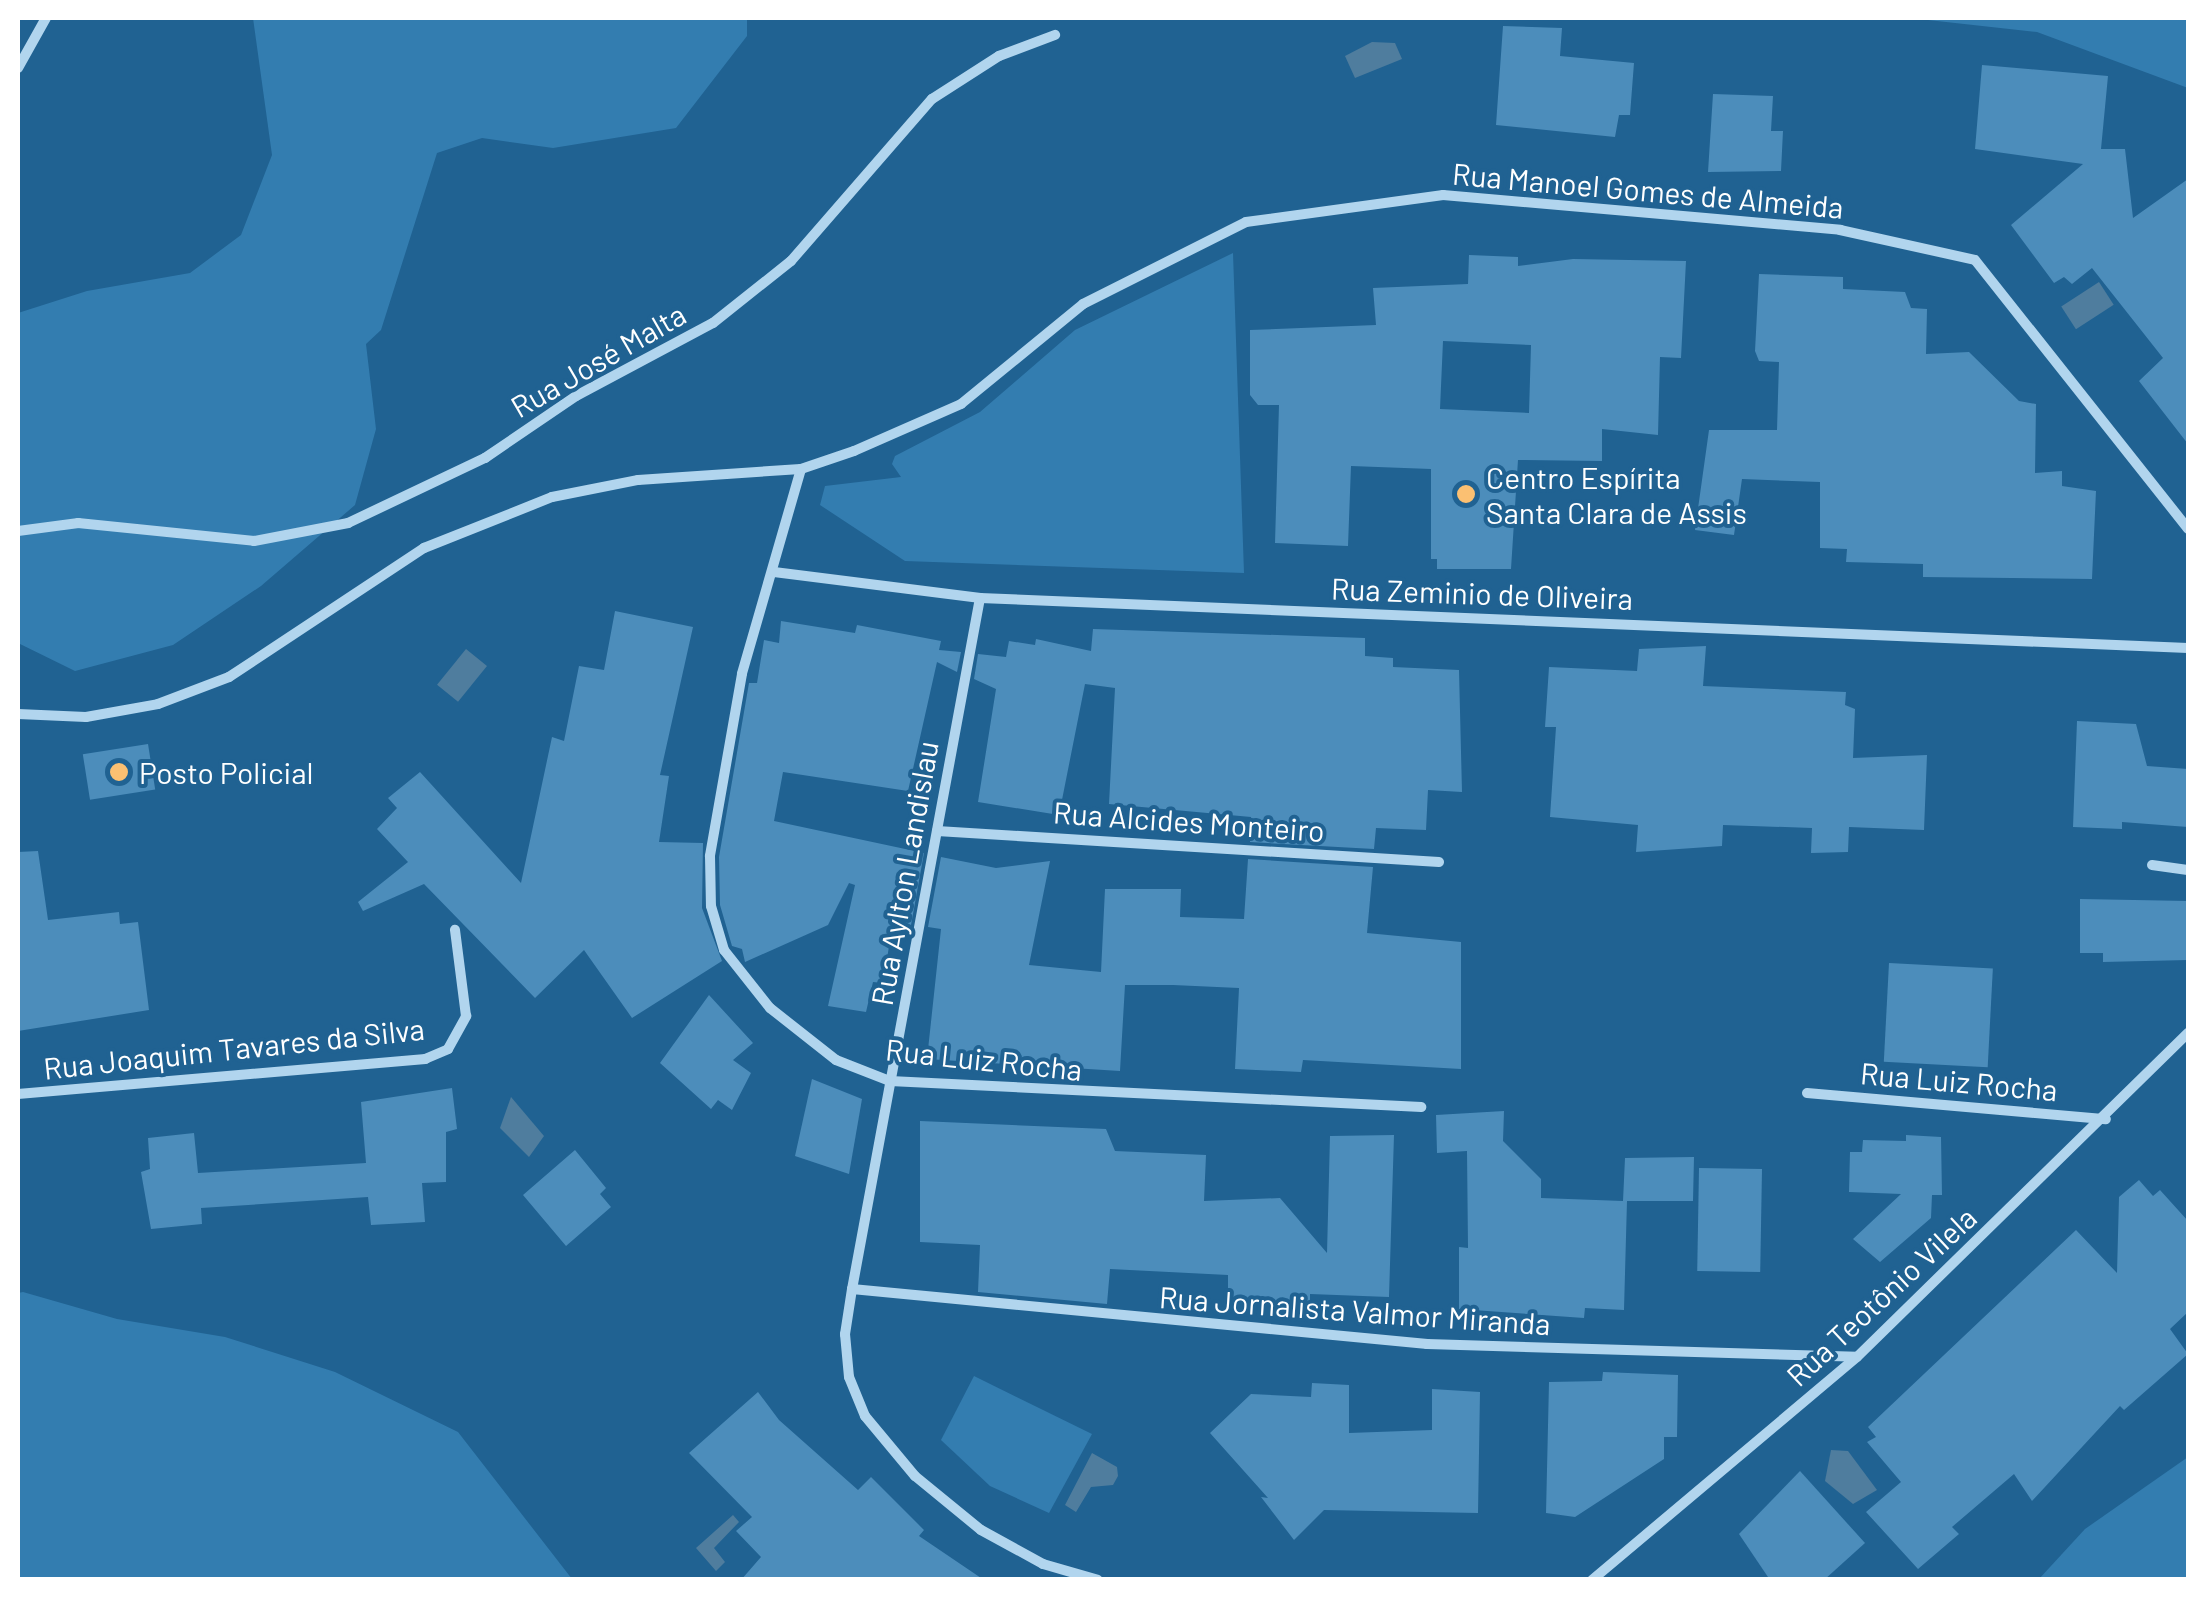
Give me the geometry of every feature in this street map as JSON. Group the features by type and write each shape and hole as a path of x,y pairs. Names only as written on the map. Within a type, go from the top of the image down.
{"street":[{"path":"18,68 46,18"},
{"name":"Rua José Malta","path":"18,530 78,523 254,542 348,523 485,458 576,396 713,323 791,261 916,124 932,99 998,56 1055,36"},
{"name":"Rua Manoel Gomes de Almeida","path":"801,469 961,404 1083,304 1246,222 1443,195 1840,230 1975,260 2188,529"},
{"path":"18,714 86,717 158,704 230,677 424,548 552,496 638,480 801,469"},
{"name":"Rua Luiz Rocha","path":"801,469 742,674 710,856 711,906 724,950 770,1008 836,1060 890,1081 1421,1107"},
{"name":"Rua Zeminio de Oliveira","path":"774,572 980,598 2188,648"},
{"name":"Rua Aylton Landislau","path":"980,598 852,1289 845,1334 849,1377 865,1416 915,1476 981,1530 1043,1564 1098,1580"},
{"name":"Rua Alcides Monteiro","path":"937,830 1439,862"},
{"path":"2152,865 2188,870"},
{"name":"Rua Joaquim Tavares da Silva","path":"18,1094 424,1059 448,1049 466,1016 455,930"},
{"name":"Rua Teotônio Vilela","path":"1592,1580 1857,1357 2106,1119 2188,1033"},
{"name":"Rua Luiz Rocha","path":"1807,1093 2106,1119"},
{"name":"Rua Jornalista Valmor Miranda","path":"852,1289 1427,1344 1857,1357"}],"shaded area":[{"path":"253,18 747,18 747,36 676,128 553,148 482,138 437,153 381,330 366,344 376,429 355,505 261,586 173,645 75,671 18,643 18,313 87,291 190,273 241,235 272,155"},
{"path":"1910,18 2188,18 2188,88 2037,32"},
{"path":"1372,42 1395,43 1402,59 1355,78 1345,56"},
{"path":"1233,253 1244,573 905,561 820,505 825,486 901,477 892,464 895,456 980,412 1075,330"},
{"path":"2099,282 2114,305 2076,329 2061,307"},
{"path":"466,649 487,666 458,702 437,685"},
{"path":"511,1097 544,1136 529,1157 500,1128"},
{"path":"18,1293 117,1319 225,1337 335,1372 458,1432 572,1579 18,1579"},
{"path":"974,1376 1092,1434 1049,1513 990,1486 941,1440"},
{"path":"1831,1450 1848,1451 1877,1490 1853,1504 1825,1481"},
{"path":"1092,1453 1117,1467 1118,1476 1113,1485 1091,1487 1076,1512 1065,1505"},
{"path":"2188,1457 2188,1579 2039,1579 2085,1529"},
{"path":"733,1515 739,1522 714,1548 725,1562 716,1571 696,1548"}],"building":[{"path":"1503,26 1562,28 1560,56 1634,63 1630,115 1619,115 1615,137 1496,125"},
{"path":"1982,65 2108,76 2101,149 2125,149 2133,218 2188,179 2188,444 2139,381 2163,358 2092,268 2072,284 2064,277 2054,283 2011,225 2083,164 1975,149"},
{"path":"1713,94 1773,96 1771,131 1783,131 1781,171 1708,172"},
{"path":"1469,255 1518,257 1518,266 1573,259 1686,261 1681,358 1660,357 1658,435 1602,429 1602,461 1518,460 1511,569 1437,569 1437,559 1431,559 1431,469 1351,466 1348,546 1275,543 1279,405 1258,405 1250,395 1250,330 1376,325 1373,288 1468,284","holes":["1443,341 1531,345 1529,413 1440,409"]},
{"path":"1759,274 1843,277 1843,289 1905,292 1911,308 1927,309 1926,354 1969,352 2019,401 2036,404 2035,473 2062,471 2062,486 2096,491 2092,579 1923,577 1923,564 1846,562 1847,549 1820,548 1820,482 1742,479 1734,535 1695,530 1709,430 1777,430 1779,362 1759,361 1755,351"},
{"path":"615,611 693,627 660,775 669,776 659,842 703,843 702,908 722,961 632,1018 584,950 535,998 424,884 363,911 358,902 408,862 377,829 397,808 388,798 420,772 521,883 552,737 564,741 579,666 604,670"},
{"path":"781,621 855,633 857,625 941,641 939,650 961,652 957,672 937,662 908,791 783,772 774,821 924,853 911,925 893,922 883,983 873,982 866,1012 828,1006 855,885 849,883 828,925 745,962 742,949 732,946 720,905 719,857 749,683 757,683 764,640 779,643"},
{"path":"1093,629 1365,638 1365,656 1393,658 1393,667 1459,670 1462,792 1428,790 1426,830 1376,828 1374,849 1250,842 1251,817 1109,804 1115,688 1085,684 1059,815 978,802 996,689 974,679 978,654 1006,657 1009,641 1035,645 1036,639 1091,651"},
{"path":"1706,646 1703,686 1846,692 1845,705 1855,709 1853,758 1927,755 1924,830 1849,827 1848,852 1811,853 1812,828 1723,825 1722,846 1636,852 1638,825 1550,817 1556,727 1545,727 1549,667 1637,671 1639,649"},
{"path":"2077,721 2136,724 2147,766 2188,769 2188,827 2122,822 2122,829 2073,827"},
{"name":"Posto Policial","path":"148,744 155,789 90,800 83,754"},
{"path":"38,851 48,920 119,912 120,924 138,922 149,1010 18,1031 18,852"},
{"path":"941,857 996,868 1050,861 1029,965 1101,972 1105,889 1181,889 1180,917 1244,919 1248,859 1373,867 1367,933 1461,942 1461,1069 1303,1060 1301,1072 1235,1069 1239,988 1173,985 1125,985 1120,1071 927,1059 941,929 928,927"},
{"path":"2080,899 2188,901 2188,960 2103,962 2103,953 2080,953"},
{"path":"1889,963 1993,968 1988,1067 1884,1062"},
{"path":"709,995 753,1043 733,1060 751,1073 732,1110 718,1100 711,1109 660,1063"},
{"path":"812,1079 862,1099 849,1174 795,1156"},
{"path":"452,1088 457,1129 446,1132 446,1182 422,1183 425,1222 371,1225 368,1197 201,1208 202,1224 151,1229 141,1172 150,1169 148,1138 194,1133 198,1173 366,1163 361,1102"},
{"path":"1504,1111 1503,1141 1541,1179 1541,1198 1623,1201 1625,1158 1694,1157 1693,1201 1627,1201 1624,1310 1585,1308 1584,1318 1459,1309 1459,1247 1468,1248 1467,1151 1437,1153 1436,1115"},
{"path":"920,1121 1106,1129 1115,1151 1206,1155 1204,1201 1280,1198 1327,1253 1330,1136 1394,1135 1389,1297 1310,1294 1310,1303 1228,1303 1228,1275 1110,1269 1107,1304 978,1292 980,1245 920,1242"},
{"path":"1906,1135 1941,1137 1942,1195 1932,1195 1931,1218 1880,1262 1853,1239 1901,1194 1849,1192 1850,1152 1862,1152 1863,1140 1906,1141"},
{"path":"575,1150 606,1188 600,1194 611,1207 566,1246 523,1195"},
{"path":"1699,1168 1762,1169 1760,1272 1697,1271"},
{"path":"2139,1180 2153,1196 2160,1190 2188,1221 2188,1312 2170,1329 2188,1354 2124,1410 2120,1406 2032,1501 2014,1474 1952,1527 1959,1534 1918,1569 1866,1512 1901,1482 1867,1442 1876,1437 1868,1427 2076,1230 2117,1273 2119,1197"},
{"path":"1603,1372 1678,1375 1677,1437 1664,1437 1664,1459 1575,1517 1546,1513 1549,1382 1602,1381"},
{"path":"1312,1383 1349,1385 1349,1433 1432,1430 1432,1389 1480,1392 1478,1513 1324,1510 1294,1540 1261,1497 1268,1498 1210,1433 1251,1394 1311,1397"},
{"path":"758,1392 779,1420 858,1490 871,1477 924,1530 919,1536 984,1580 741,1580 761,1557 736,1531 752,1517 689,1453"},
{"path":"1800,1471 1865,1543 1824,1580 1770,1580 1739,1534"}],"place":[{"name":"Centro Espírita Santa Clara de Assis","path":"1466,494"},
{"name":"Posto Policial","path":"119,772"}]}
